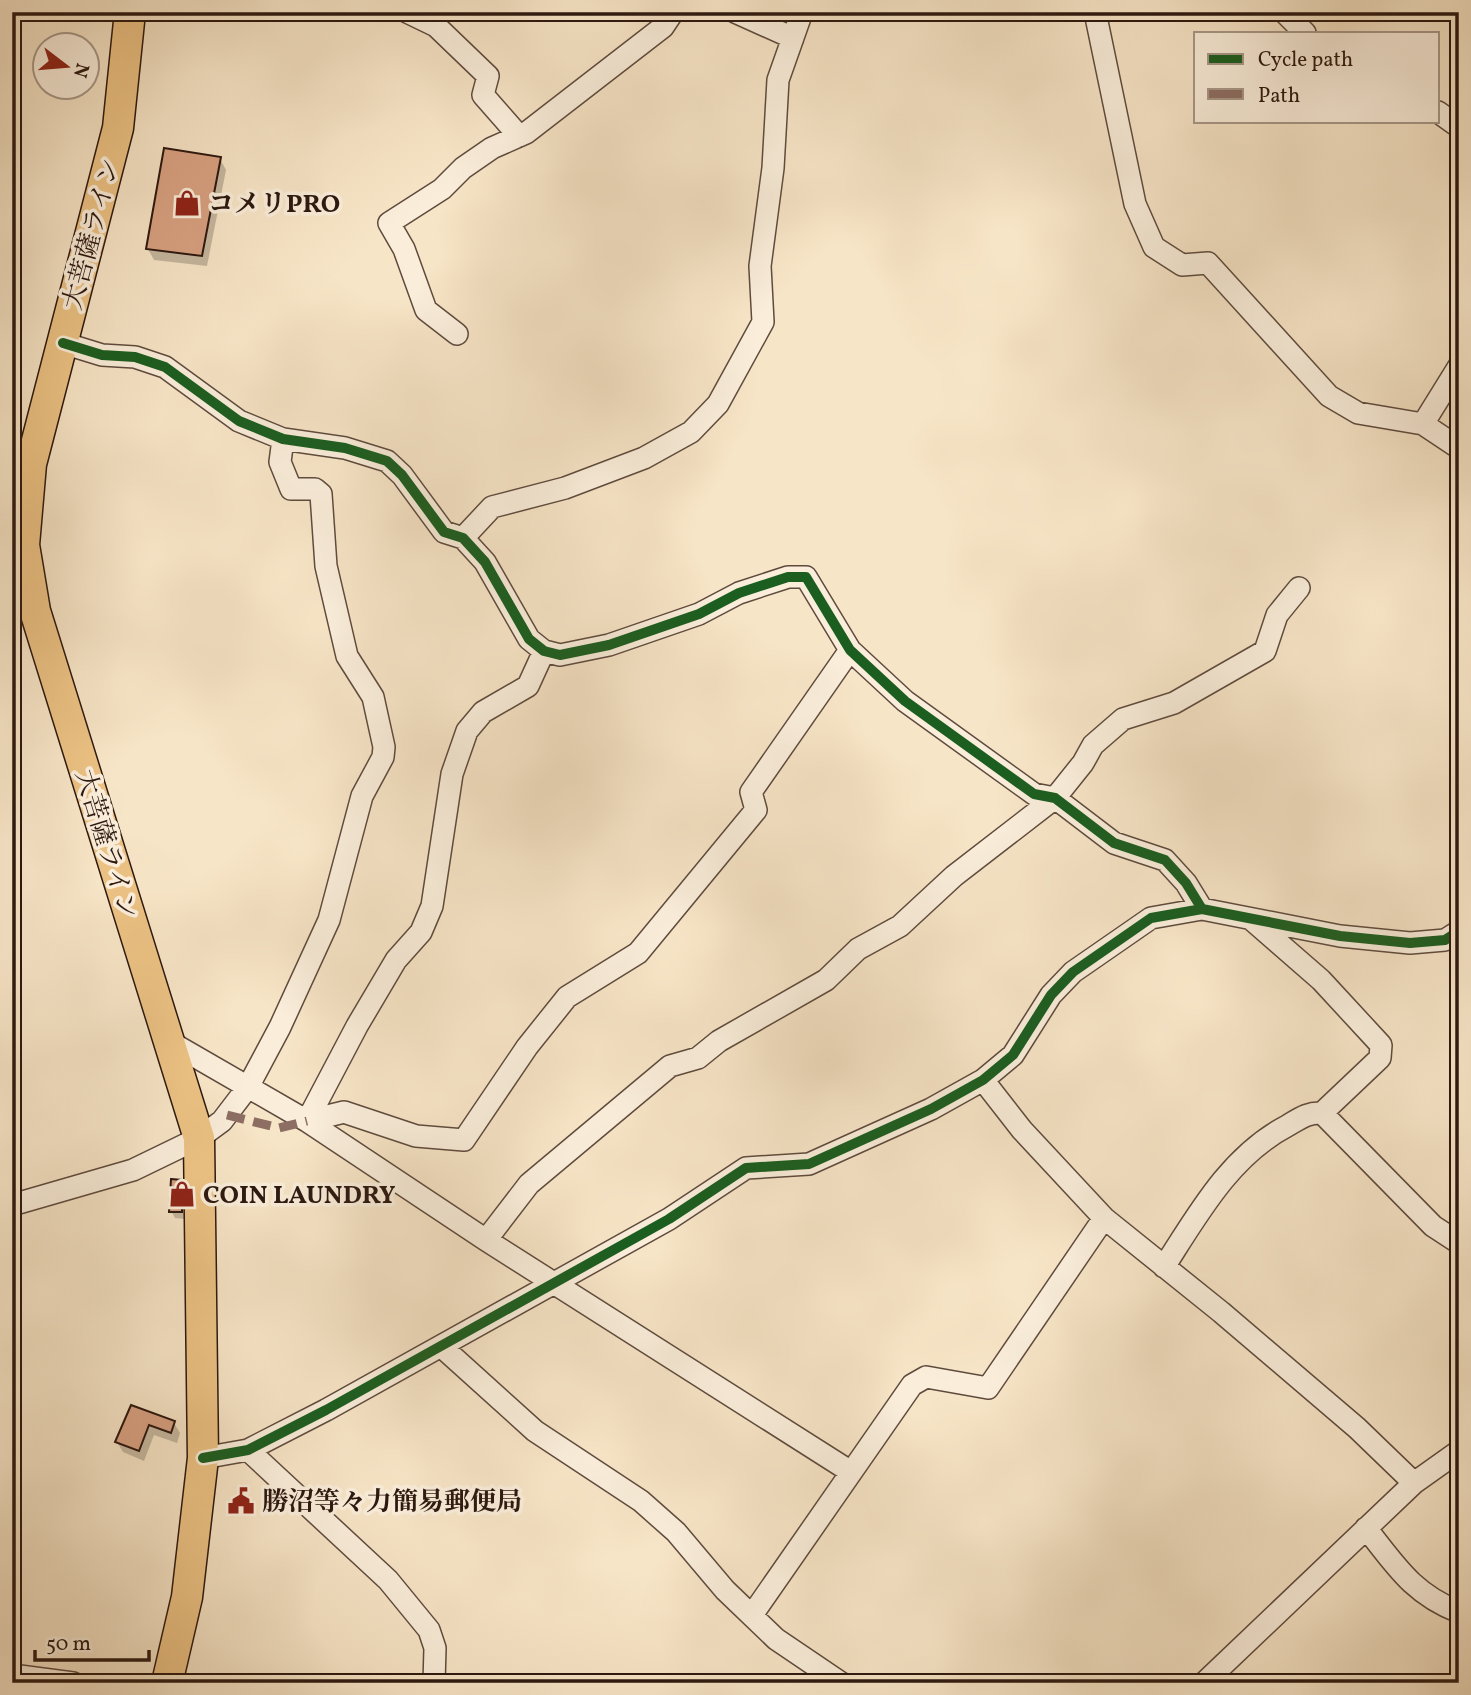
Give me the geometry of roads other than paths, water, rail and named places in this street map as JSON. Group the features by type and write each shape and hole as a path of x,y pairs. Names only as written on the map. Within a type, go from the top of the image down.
{"highway":[{"name":"大菩薩ライン","path":"130,12 118,128 39,428 25,499 26,576 199,1138 203,1458 187,1597 167,1683"}],"street":[{"path":"407,12 436,26 482,69 488,76 483,95 519,136"},
{"path":"457,334 426,310 404,250 389,223 442,189 463,167 492,148 519,136 663,27 673,12"},
{"path":"735,12 793,38"},
{"path":"463,538 492,507 565,488 644,458 691,432 718,404 763,322 760,266 773,168 773,117 778,80 802,12"},
{"path":"1095,12 1135,204 1154,247 1182,265 1208,263 1328,396 1358,413 1423,425 1459,448"},
{"path":"1284,12 1304,32"},
{"path":"1440,113 1459,127"},
{"path":"63,343 103,355 135,357 165,367 239,421 283,439 345,448 387,461 402,475 444,532 463,538 485,562 529,639 544,651 560,655 609,645 699,614 740,593 788,577 806,578 850,650 905,701 1034,794 1055,798 1114,843 1164,860 1186,883 1202,909"},
{"path":"1423,425 1459,366"},
{"path":"12,1205 133,1170 199,1138 222,1121 248,1087 280,1027 328,920 362,796 383,757 384,747 373,697 347,656 327,565 321,494 316,489 290,489 280,463 283,439"},
{"path":"486,1240 529,1184 670,1066 698,1058 719,1041 826,981 858,949 900,926 954,876 1055,798 1083,763 1093,745 1123,719 1174,703 1265,651 1277,615 1299,588"},
{"path":"307,1121 344,1112 416,1136 464,1140 527,1047 567,997 638,953 756,810 751,792 850,650"},
{"path":"307,1121 357,1026 396,960 421,932 432,906 452,774 467,731 483,712 528,686 544,651"},
{"path":"203,1458 247,1450 442,1346 669,1219 746,1168 809,1164 931,1109 983,1080 1013,1055 1051,995 1073,972 1151,918 1202,909 1340,936 1410,943 1445,940 1459,931"},
{"path":"1250,918 1321,980 1381,1045 1380,1058 1322,1113"},
{"path":"170,1042 307,1121 486,1240 851,1472"},
{"path":"983,1080 1022,1130 1104,1218 1357,1428 1414,1483"},
{"path":"1164,1267 1211,1193 1264,1138 1311,1112 1322,1113 1433,1226 1459,1243"},
{"path":"752,1615 912,1385 926,1377 988,1388 1104,1218"},
{"path":"442,1346 535,1431 641,1502 676,1532 776,1639 841,1683"},
{"path":"247,1450 388,1580 429,1630 435,1648 434,1683"},
{"path":"1204,1683 1414,1483 1459,1451"},
{"path":"1366,1528 1404,1576 1422,1593 1432,1602 1459,1612"},
{"path":"12,1675 73,1683"}],"place":[{"name":"コメリPRO","path":"187,203"},
{"name":"COIN LAUNDRY","path":"182,1194"},
{"name":"勝沼等々力簡易郵便局","path":"241,1501"}]}
